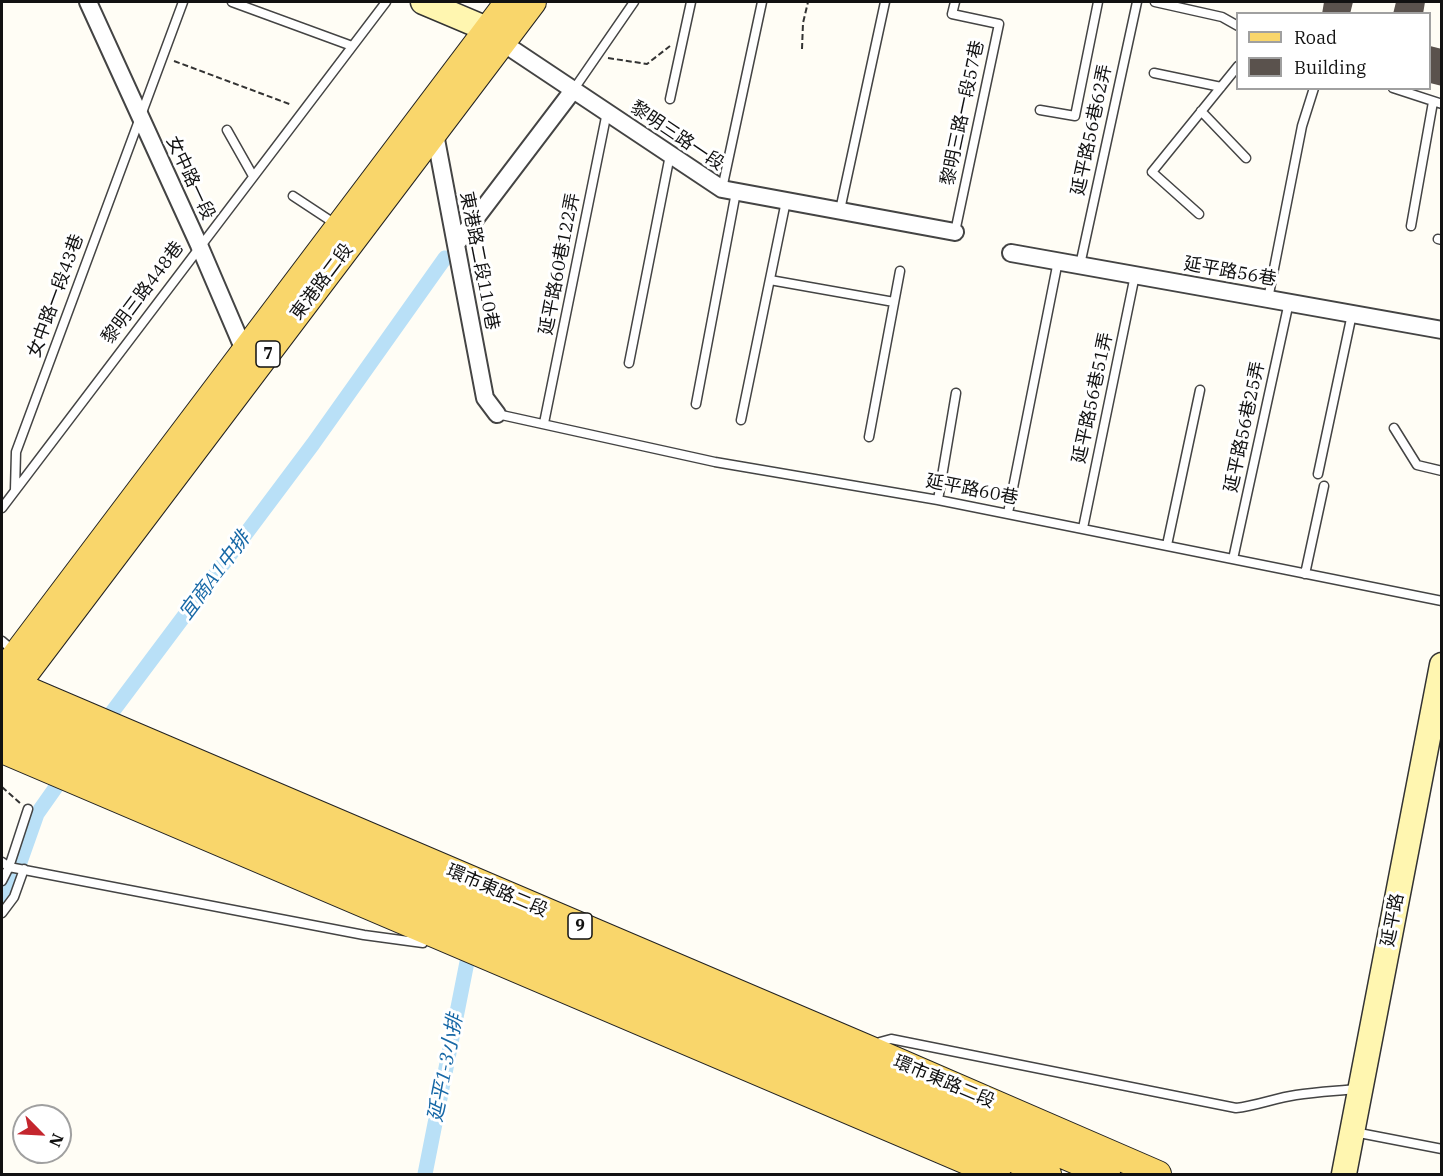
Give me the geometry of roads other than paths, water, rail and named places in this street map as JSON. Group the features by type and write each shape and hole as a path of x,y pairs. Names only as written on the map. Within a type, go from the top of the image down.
{"main road":[{"path":"423,2 495,36"},
{"name":"東港路二段","path":"495,36 508,2"},
{"name":"東港路二段","path":"5,681 495,36 533,2"},
{"name":"東港路二段","path":"248,362 338,226 426,128"},
{"name":"延平路","path":"1344,1174 1442,665"},
{"name":"環市東路二段","path":"5,681 442,903 861,1082 1048,1174"},
{"name":"環市東路二段","path":"2,730 442,903 861,1082 1107,1174"},
{"name":"環市東路二段","path":"2,750 442,903"},
{"name":"環市東路二段","path":"861,1082 997,1174"},
{"name":"環市東路二段","path":"861,1082 1158,1174"}],"street":[{"name":"女中路一段","path":"88,2 199,245 248,362"},
{"name":"黎明三路一段","path":"495,36 670,155 729,190 955,232"},
{"path":"457,243 574,89"},
{"name":"東港路二段110巷","path":"426,128 457,243 485,398 497,414"},
{"name":"延平路56巷","path":"1011,253 1442,330"}],"lane":[{"name":"女中路一段43巷","path":"15,490 16,452 183,2"},
{"path":"232,2 352,46"},
{"name":"黎明三路448巷","path":"2,508 199,245 386,2"},
{"path":"574,89 634,2"},
{"path":"670,99 690,2"},
{"path":"696,405 729,190 762,2"},
{"path":"840,210 885,2"},
{"name":"黎明三路一段57巷","path":"955,2 952,14 999,24 955,232"},
{"path":"1041,110 1075,116 1098,2"},
{"name":"延平路56巷62弄","path":"1080,265 1137,2"},
{"path":"1155,2 1222,17 1236,25"},
{"path":"1199,214 1152,172 1236,68"},
{"path":"1154,73 1221,87"},
{"path":"1268,299 1302,126 1313,90"},
{"path":"1399,90 1437,103 1411,226"},
{"path":"1201,111 1246,158"},
{"name":"延平路60巷122弄","path":"544,423 607,112"},
{"path":"227,130 253,176"},
{"path":"629,363 670,155"},
{"path":"293,196 338,226"},
{"path":"741,420 786,201"},
{"path":"1008,513 1058,261"},
{"path":"869,437 900,271"},
{"name":"延平路56巷51弄","path":"1083,528 1135,275"},
{"path":"770,280 894,303"},
{"name":"延平路56巷25弄","path":"1233,559 1289,302"},
{"path":"1318,474 1352,314"},
{"path":"1167,545 1200,390"},
{"path":"938,500 956,393"},
{"name":"延平路60巷","path":"497,414 715,462 1008,513 1442,601"},
{"path":"1394,428 1416,465 1442,471"},
{"path":"1305,574 1324,486"},
{"path":"2,881 5,865 28,809"},
{"path":"5,865 364,935 423,943 442,903"},
{"path":"2,913 14,897 24,869"},
{"path":"861,1082 880,1042 891,1039 1236,1108 1296,1095 1360,1088"},
{"path":"1351,1131 1442,1149"}],"waterway":[{"name":"宜商A1中排","path":"101,727 313,444 445,258"},
{"name":"宜商A1中排","path":"2,903 8,896 37,814 68,770"},
{"name":"延平1-3小排","path":"425,1174 467,962"}]}
